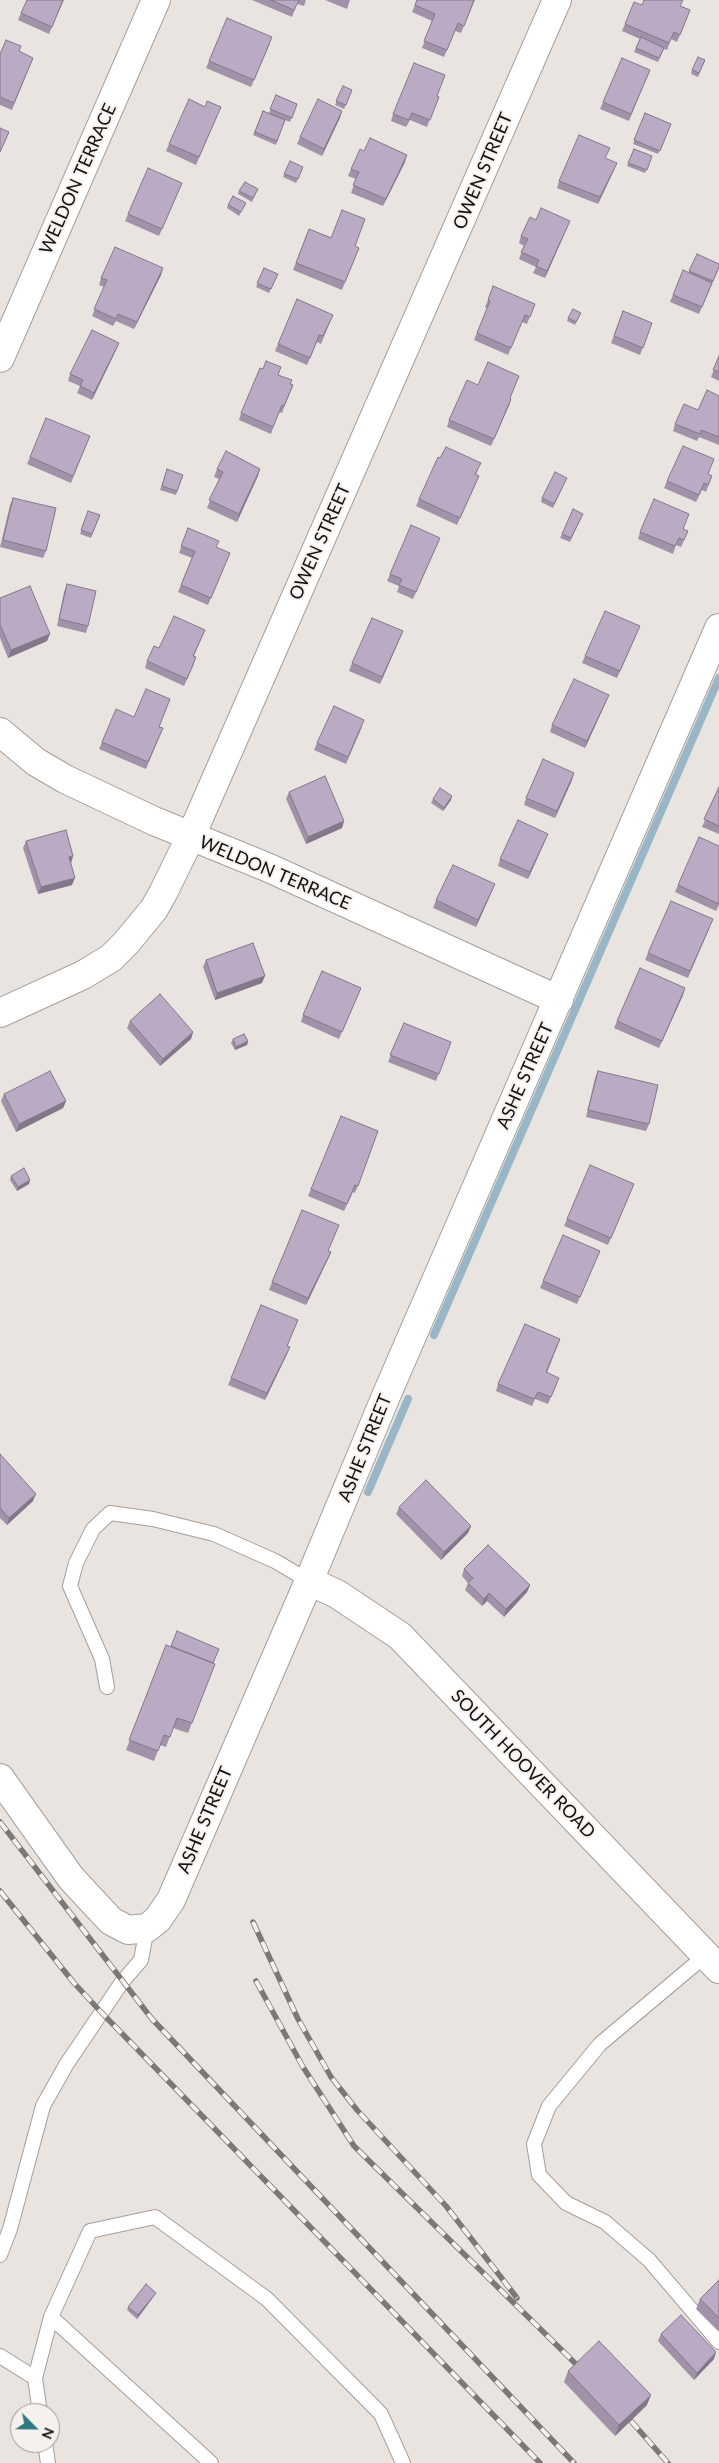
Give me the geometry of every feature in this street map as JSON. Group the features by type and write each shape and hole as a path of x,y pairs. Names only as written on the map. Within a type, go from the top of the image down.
{"street":[{"name":"WELDON TERRACE","path":"0,358 156,0"},
{"name":"OWEN STREET","path":"0,1013 83,974 111,958 154,909 191,836 557,0"},
{"name":"ASHE STREET","path":"147,1928 158,1919 171,1900 309,1582 386,1396 719,628"},
{"name":"WELDON TERRACE","path":"0,732 36,762 65,779 191,836 269,868 559,1000"},
{"name":"SOUTH HOOVER ROAD","path":"309,1582 337,1594 400,1636 712,1962"},
{"path":"0,1778 70,1878 111,1921 128,1930 147,1928"}],"lane":[{"path":"107,1687 102,1659 70,1586 76,1563 93,1529 110,1513 153,1519 214,1534 275,1560 309,1582"},
{"path":"0,2255 10,2229 43,2106 66,2065 122,1982 141,1960 147,1928"},
{"path":"712,1962 600,2044 549,2106 534,2144 539,2175 566,2203 604,2222 649,2260 719,2342"},
{"path":"39,2403 35,2378 51,2317 90,2231 155,2217 268,2299 381,2414 403,2463"},
{"path":"51,2317 211,2463"},
{"path":"0,2356 35,2378"}],"building":[{"path":"27,0 63,0 52,27 21,13"},
{"path":"271,0 299,0 294,10"},
{"path":"417,0 474,0 464,26 458,23 447,50 424,41 435,14 415,5"},
{"path":"644,0 683,0 680,6 690,10 680,35 674,32 669,43 625,24 634,2 642,5"},
{"path":"227,18 272,37 254,80 209,61"},
{"path":"641,37 664,48 659,58 636,48"},
{"path":"6,40 21,46 19,51 33,58 14,103 0,97 0,54"},
{"path":"698,57 705,60 699,73 692,70"},
{"path":"622,58 650,70 631,114 603,102"},
{"path":"414,63 445,75 430,120 412,113 409,120 393,114"},
{"path":"343,86 352,90 346,105 336,101"},
{"path":"276,95 297,104 292,118 270,109"},
{"path":"189,99 205,107 207,101 221,107 199,157 169,144"},
{"path":"318,99 342,111 324,149 300,137"},
{"path":"263,111 285,120 277,141 255,132"},
{"path":"645,113 671,124 660,151 634,140"},
{"path":"0,128 9,132 0,152"},
{"path":"579,135 610,148 605,158 617,163 600,197 559,181"},
{"path":"370,138 407,155 386,199 353,185 359,172 351,169 360,149 364,151"},
{"path":"634,149 652,156 647,170 628,163"},
{"path":"290,161 303,167 298,179 284,174"},
{"path":"148,168 182,183 162,229 128,214"},
{"path":"245,182 258,189 253,198 239,191"},
{"path":"233,196 246,203 241,212 228,205"},
{"path":"541,208 570,221 547,271 536,266 539,260 521,252 528,239 521,236 530,217 536,220"},
{"path":"342,210 365,219 355,246 359,248 345,282 296,263 309,229 331,238"},
{"path":"115,247 163,268 137,322 118,314 116,319 94,309 107,280 101,278"},
{"path":"697,254 719,264 713,281 689,271"},
{"path":"264,268 278,274 271,289 257,283"},
{"path":"683,270 712,283 702,307 673,295"},
{"path":"493,286 535,304 530,317 525,315 511,348 477,333 490,301 488,300"},
{"path":"297,299 333,315 323,336 319,335 310,358 278,344"},
{"path":"573,309 581,313 576,322 568,318"},
{"path":"623,311 652,323 643,348 614,336"},
{"path":"92,330 119,343 94,393 80,386 83,380 70,374"},
{"path":"719,356 719,372 713,370"},
{"path":"266,361 281,367 278,375 292,380 290,384 293,385 273,427 241,413 260,368 263,369"},
{"path":"488,362 519,376 494,439 449,420 467,380 478,385"},
{"path":"707,390 719,396 719,437 701,430 700,434 675,424 684,404 698,410"},
{"path":"46,418 90,436 73,476 30,457"},
{"path":"683,446 714,459 708,474 712,476 708,485 704,483 699,495 667,481"},
{"path":"446,447 481,463 475,474 479,476 460,518 419,499 438,457 440,458"},
{"path":"226,451 260,469 239,514 209,500 223,472 217,469"},
{"path":"167,469 183,475 177,491 162,486"},
{"path":"555,472 567,478 554,504 542,498"},
{"path":"13,498 56,508 46,551 3,540"},
{"path":"654,499 689,514 683,529 688,531 684,540 679,538 675,546 640,532"},
{"path":"573,509 583,514 571,538 562,534"},
{"path":"88,511 100,515 92,534 81,530"},
{"path":"411,525 440,538 416,592 399,585 402,579 390,574"},
{"path":"188,528 219,541 216,547 230,553 211,598 181,585 195,551 181,546"},
{"path":"67,584 96,591 88,626 59,619"},
{"path":"30,586 50,634 11,650 0,625 0,598"},
{"path":"605,611 640,626 620,671 585,656"},
{"path":"174,616 205,630 193,656 196,657 187,679 147,661 154,646 159,648"},
{"path":"372,618 403,631 382,677 352,663"},
{"path":"574,679 609,695 587,741 552,725"},
{"path":"146,689 170,699 159,727 163,728 148,762 102,742 116,709 134,717"},
{"path":"334,706 364,720 348,757 317,743"},
{"path":"543,759 574,773 557,811 526,798"},
{"path":"325,776 344,821 308,837 289,792"},
{"path":"719,787 719,826 704,819"},
{"path":"440,788 452,796 444,808 433,799"},
{"path":"518,820 548,834 530,872 500,859"},
{"path":"66,830 73,856 69,857 75,878 41,887 26,841"},
{"path":"699,837 719,846 719,904 678,885"},
{"path":"453,865 495,884 478,920 436,900"},
{"path":"671,901 713,919 690,971 648,953"},
{"path":"253,943 265,976 217,993 206,960"},
{"path":"640,968 685,988 662,1041 617,1021"},
{"path":"322,971 361,988 342,1032 303,1015"},
{"path":"160,994 193,1032 163,1059 130,1021"},
{"path":"404,1023 451,1042 439,1074 390,1055"},
{"path":"244,1034 248,1041 236,1047 233,1039"},
{"path":"50,1071 66,1101 19,1124 4,1094"},
{"path":"598,1071 658,1085 649,1124 588,1110"},
{"path":"341,1116 378,1131 358,1186 355,1185 347,1204 311,1189"},
{"path":"590,1165 634,1184 611,1238 567,1219"},
{"path":"24,1168 30,1180 18,1187 11,1176"},
{"path":"302,1210 339,1225 328,1251 331,1252 308,1298 272,1282"},
{"path":"563,1235 600,1251 580,1297 543,1281"},
{"path":"261,1305 298,1320 287,1346 290,1347 267,1393 231,1378"},
{"path":"525,1324 560,1339 546,1372 559,1378 551,1397 538,1392 534,1399 498,1384"},
{"path":"0,1454 36,1494 9,1518 0,1508"},
{"path":"426,1480 471,1526 444,1552 399,1507"},
{"path":"488,1545 530,1585 506,1609 489,1593 484,1599 468,1583 473,1578 464,1569"},
{"path":"177,1631 219,1649 213,1663 171,1646"},
{"path":"166,1645 215,1664 192,1723 177,1718 170,1737 164,1735 158,1751 129,1740"},
{"path":"719,2280 719,2318 700,2299"},
{"path":"146,2284 156,2293 138,2315 128,2307"},
{"path":"681,2315 716,2352 697,2373 661,2334"},
{"path":"599,2341 651,2395 619,2425 568,2371"}],"waterway":[{"path":"434,1335 719,678"},
{"path":"368,1492 408,1399"}],"railway":[{"path":"0,1822 152,2019 574,2463"},
{"path":"0,1891 74,1983 101,2012 540,2463"},
{"path":"253,1922 298,2019 331,2077 357,2110 446,2206 517,2298"},
{"path":"256,1981 303,2067 354,2146 579,2367"},
{"path":"631,2421 668,2463"}]}
